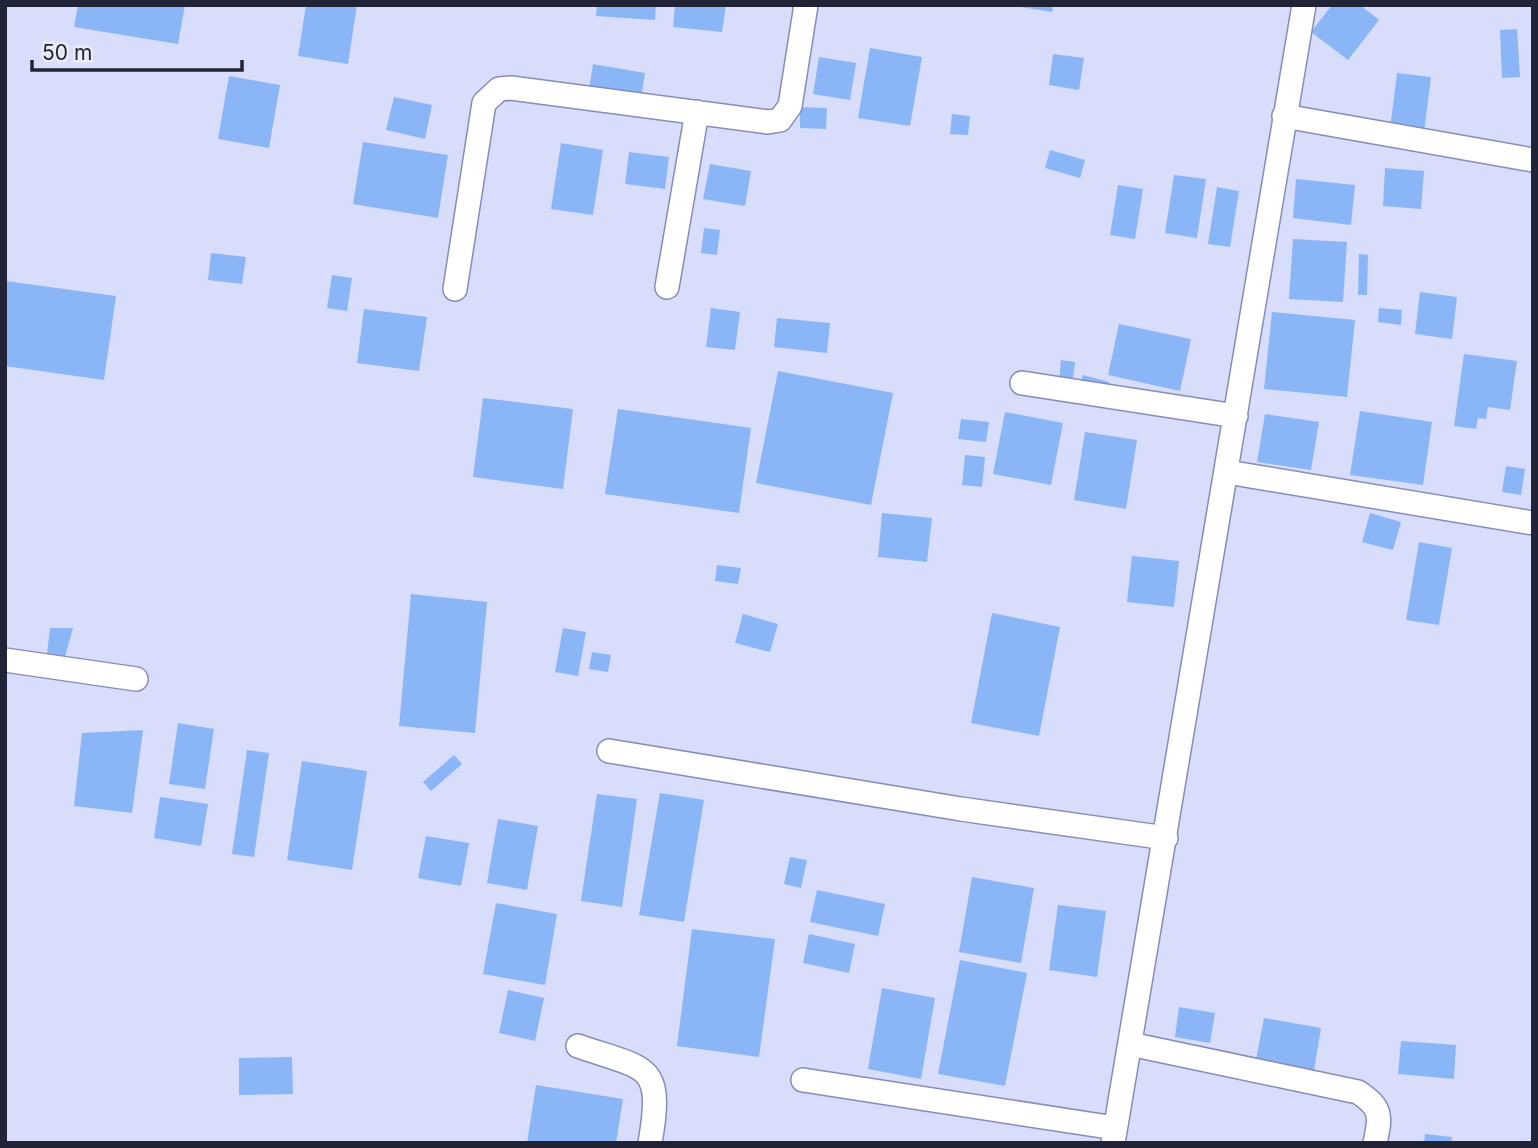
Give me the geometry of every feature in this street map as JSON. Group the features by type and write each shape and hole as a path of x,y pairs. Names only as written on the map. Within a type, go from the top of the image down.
{"street":[{"path":"454,289 484,103 490,94 511,88 768,122 780,120 790,106 806,5"},
{"path":"803,1080 1114,1135 1304,5"},
{"path":"667,287 697,112"},
{"path":"1284,116 1533,160"},
{"path":"1022,383 1236,416"},
{"path":"1227,472 1533,523"},
{"path":"5,660 136,679"},
{"path":"609,751 961,809 1166,838"},
{"path":"1130,1044 1358,1092 1374,1102 1379,1115 1376,1143"},
{"path":"578,1046 639,1068 653,1082 657,1103 650,1143"}],"building":[{"path":"78,5 185,5 178,44 74,27"},
{"path":"306,5 357,5 348,64 298,56"},
{"path":"597,5 656,5 655,20 596,16"},
{"path":"675,5 726,5 722,32 673,27"},
{"path":"1008,5 1053,5 1052,12"},
{"path":"1332,5 1360,5 1379,20 1348,60 1311,32"},
{"path":"1517,29 1520,77 1502,78 1500,30"},
{"path":"870,48 922,57 910,126 858,118"},
{"path":"1053,54 1084,58 1079,90 1049,85"},
{"path":"819,57 856,63 850,100 813,94"},
{"path":"593,64 645,73 641,98 589,89"},
{"path":"1397,73 1431,77 1424,132 1390,129"},
{"path":"229,76 280,85 269,148 218,139"},
{"path":"394,97 432,105 425,139 386,130"},
{"path":"800,107 827,108 826,129 800,128"},
{"path":"952,114 970,116 968,135 950,134"},
{"path":"363,142 448,155 438,218 353,204"},
{"path":"561,143 603,150 593,215 551,209"},
{"path":"1050,150 1085,160 1080,178 1045,168"},
{"path":"629,152 669,157 665,189 625,184"},
{"path":"710,164 751,171 745,206 703,199"},
{"path":"1385,168 1424,171 1421,209 1383,206"},
{"path":"1174,175 1206,179 1197,238 1165,233"},
{"path":"1296,179 1355,185 1351,225 1293,218"},
{"path":"1118,185 1143,189 1135,239 1110,235"},
{"path":"1217,187 1239,191 1230,247 1208,244"},
{"path":"704,228 720,230 717,255 701,253"},
{"path":"1293,239 1347,242 1343,302 1289,299"},
{"path":"211,253 246,257 242,284 208,280"},
{"path":"1359,254 1368,255 1367,295 1358,295"},
{"path":"332,275 352,278 347,311 327,308"},
{"path":"5,281 116,296 104,380 5,366"},
{"path":"1420,292 1457,297 1452,339 1415,334"},
{"path":"711,308 740,312 735,350 706,347"},
{"path":"1379,308 1402,310 1401,325 1378,322"},
{"path":"364,309 427,317 419,371 357,363"},
{"path":"1272,312 1355,320 1347,397 1264,389"},
{"path":"777,318 830,323 827,353 774,347"},
{"path":"1119,324 1191,339 1180,391 1108,375"},
{"path":"1464,354 1517,361 1510,410 1488,407 1486,419 1478,418 1476,429 1454,426"},
{"path":"1061,360 1075,362 1072,385 1059,384"},
{"path":"778,371 893,393 871,505 756,483"},
{"path":"1083,375 1109,382 1107,392 1080,385"},
{"path":"483,398 573,409 563,489 473,477"},
{"path":"618,409 751,428 739,513 605,494"},
{"path":"1360,411 1432,422 1423,485 1350,475"},
{"path":"1005,412 1063,423 1051,485 993,474"},
{"path":"1265,414 1319,422 1311,470 1257,462"},
{"path":"961,419 989,422 986,442 958,439"},
{"path":"1085,432 1137,440 1126,509 1074,500"},
{"path":"965,455 985,457 982,487 962,485"},
{"path":"1506,466 1525,469 1521,495 1502,492"},
{"path":"882,513 932,518 927,562 878,557"},
{"path":"1370,513 1401,522 1393,550 1362,542"},
{"path":"1419,542 1452,548 1439,625 1406,620"},
{"path":"1132,556 1179,561 1174,607 1127,602"},
{"path":"717,565 741,568 738,584 715,581"},
{"path":"411,594 487,602 475,733 399,726"},
{"path":"992,613 1060,627 1039,736 971,723"},
{"path":"743,614 778,624 770,652 735,643"},
{"path":"50,628 73,628 65,657 47,654"},
{"path":"563,628 586,632 578,676 555,672"},
{"path":"592,652 611,655 608,672 589,669"},
{"path":"178,723 214,729 205,789 169,784"},
{"path":"143,730 132,813 74,806 82,733"},
{"path":"247,750 269,753 254,857 232,854"},
{"path":"454,755 462,764 431,791 423,782"},
{"path":"302,761 367,771 352,870 287,860"},
{"path":"660,793 704,800 684,922 639,915"},
{"path":"597,794 637,799 622,907 581,901"},
{"path":"160,797 208,804 201,846 154,838"},
{"path":"498,819 538,826 527,890 487,883"},
{"path":"426,836 469,843 461,886 418,878"},
{"path":"790,857 807,860 801,888 784,884"},
{"path":"972,877 1034,888 1021,963 959,952"},
{"path":"817,890 885,904 878,936 810,922"},
{"path":"496,903 557,914 545,985 483,974"},
{"path":"1058,905 1106,911 1097,977 1049,970"},
{"path":"692,929 775,939 759,1057 677,1046"},
{"path":"809,934 855,944 849,973 803,963"},
{"path":"960,960 1027,973 1005,1086 938,1074"},
{"path":"882,988 935,998 921,1079 868,1069"},
{"path":"508,990 544,998 535,1041 499,1033"},
{"path":"1179,1007 1215,1013 1210,1043 1175,1037"},
{"path":"1264,1018 1321,1028 1314,1070 1256,1060"},
{"path":"1401,1041 1456,1045 1454,1079 1398,1074"},
{"path":"292,1057 293,1094 239,1095 239,1058"},
{"path":"536,1085 623,1099 616,1143 527,1143"},
{"path":"1425,1134 1452,1137 1451,1143 1424,1143"}]}
